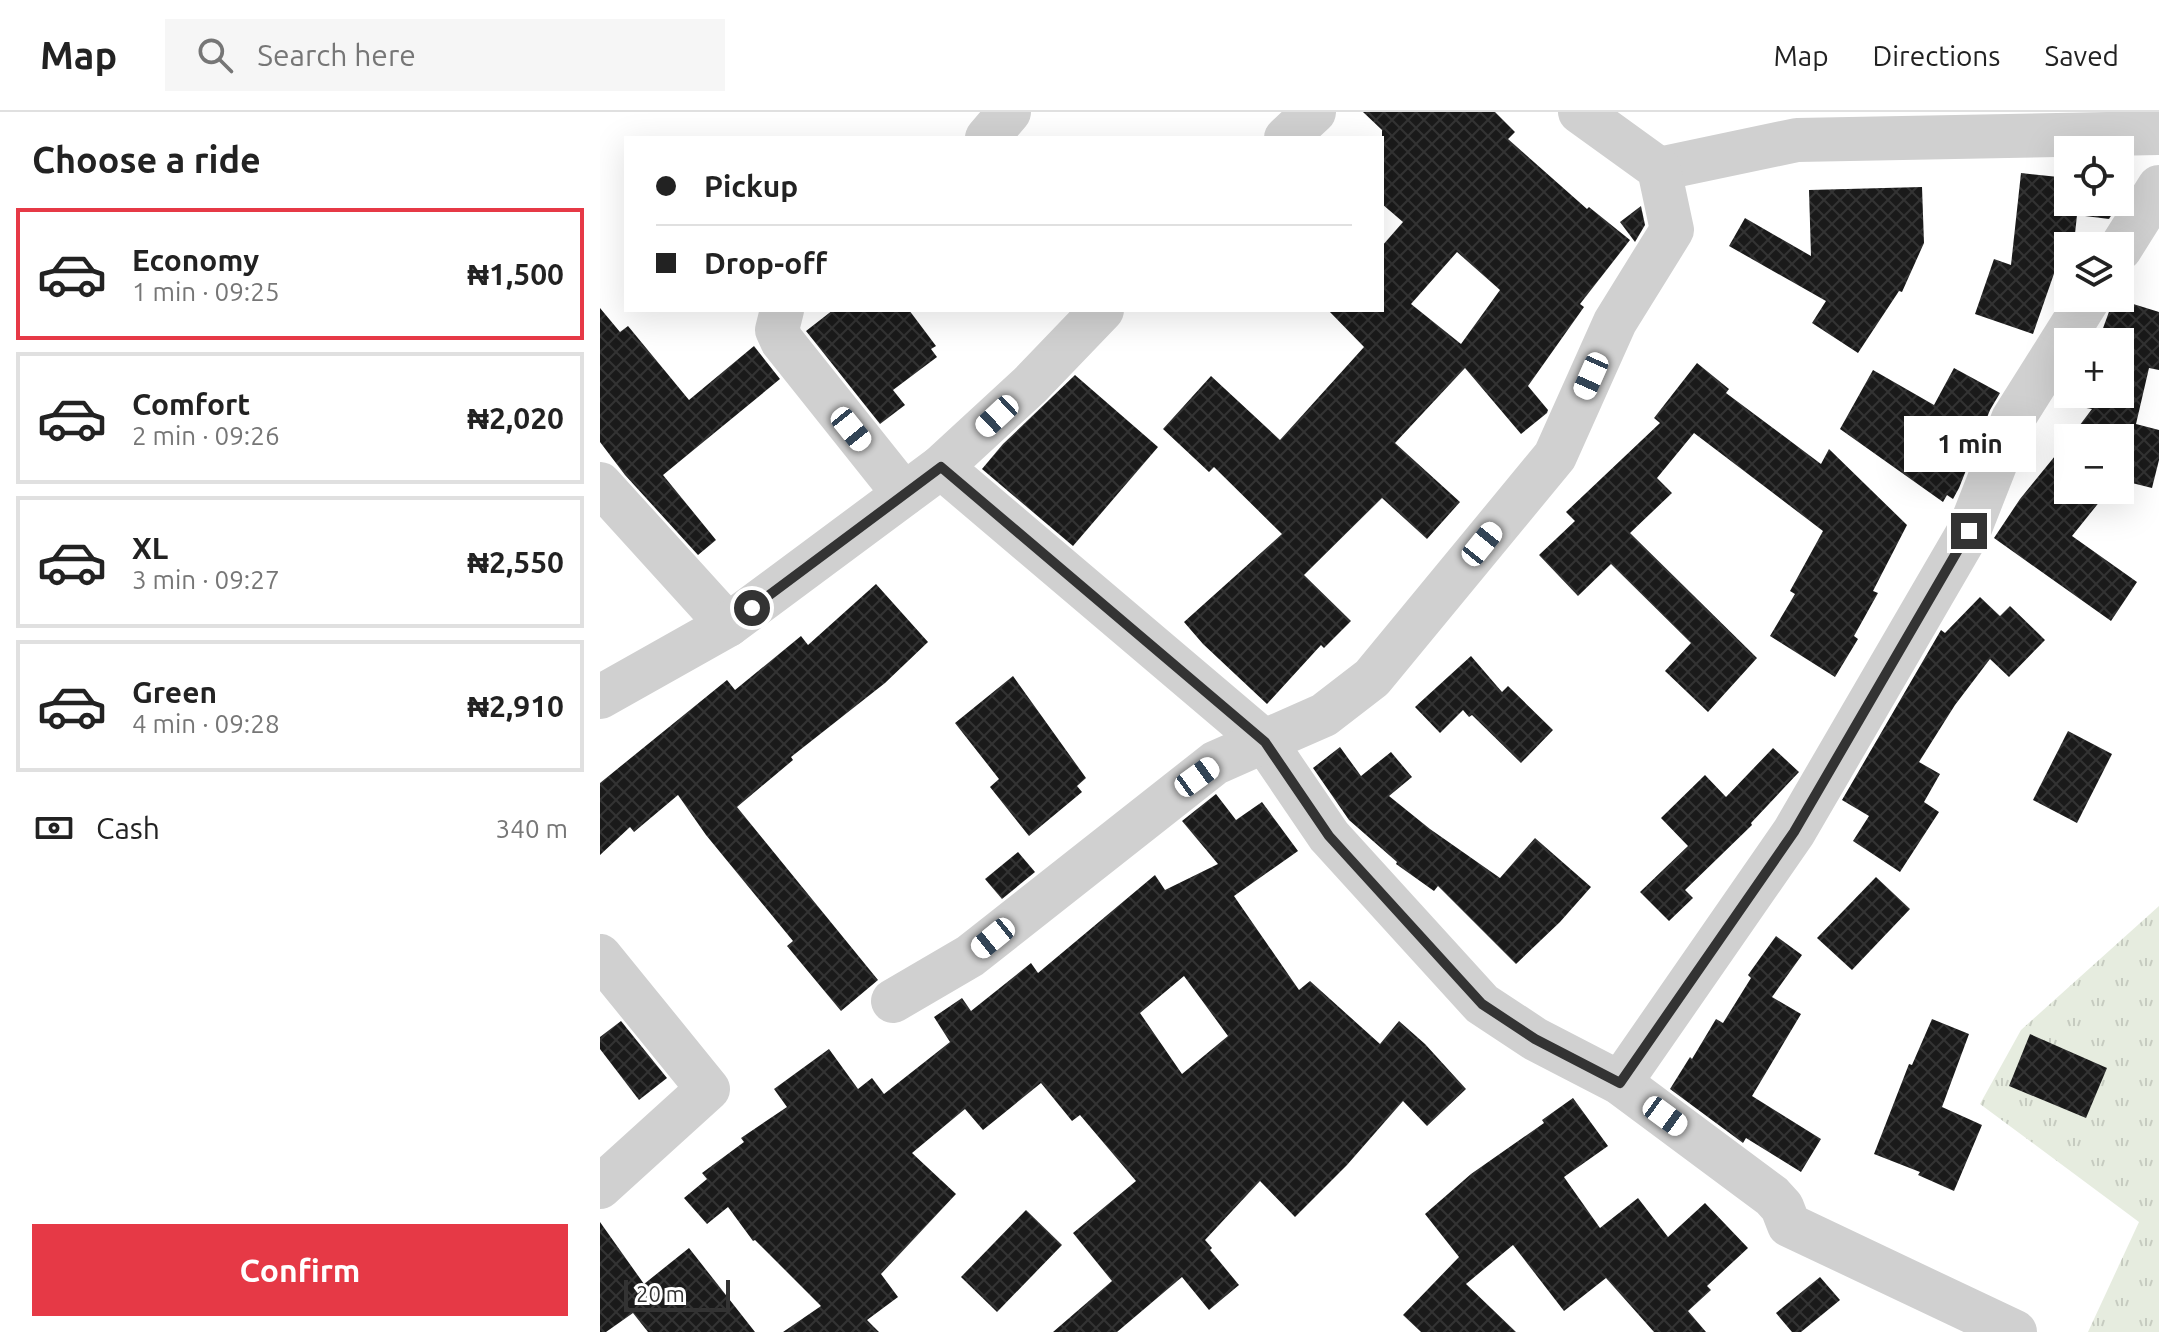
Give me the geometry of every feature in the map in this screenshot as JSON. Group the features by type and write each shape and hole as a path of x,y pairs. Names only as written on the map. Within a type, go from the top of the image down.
{"street":[{"path":"989,136 1009,112"},
{"path":"1288,136 1314,112"},
{"path":"893,1001 970,956 1215,763 1324,715 1372,678 1555,456 1615,322 1672,230 1659,169 1580,112"},
{"path":"1659,169 1797,140 2159,133"},
{"path":"2131,232 2159,187"},
{"path":"782,312 777,330 782,341 904,494"},
{"path":"600,697 728,625 941,467 1030,385 1100,312"},
{"path":"1620,1083 1794,832 1969,531 2013,419 2080,312"},
{"path":"941,467 1265,742 1329,836 1482,1004 1535,1039 1620,1083 1772,1196 1782,1207 1789,1225 2015,1332"},
{"path":"600,484 728,625"},
{"path":"600,956 708,1089 600,1187"}],"green space":[{"path":"2159,906 2159,1332 2088,1332 2139,1222 1980,1104 2021,1030"}],"building":[{"path":"1363,112 1495,112 1515,132 1508,139 1587,209 1589,207 1630,240 1580,304 1584,307 1528,386 1548,410 1547,413 1521,434 1465,368 1395,443 1460,502 1427,539 1382,498 1304,575 1351,621 1324,648 1321,645 1267,704 1184,622 1282,534 1214,467 1209,472 1163,429 1211,376 1280,440 1364,347 1330,312 1384,312 1384,244 1403,222 1384,206 1382,130","holes":["1457,252 1500,290 1461,344 1411,304"]},
{"path":"2021,173 2054,177 2054,216 2077,216 2075,232 2054,232 2054,274 2033,334 1975,314 1994,259 2011,265"},
{"path":"1922,187 1924,243 1902,292 1899,291 1858,353 1812,323 1826,301 1729,246 1745,218 1811,256 1809,190"},
{"path":"1641,206 1645,225 1635,242 1620,222"},
{"path":"2134,304 2159,312 2159,370 2149,368 2136,424 2159,430 2159,460 2152,488 2134,484 2134,424 2081,424 2092,409 2086,408 2134,408 2134,328 2103,328 2109,312 2134,312"},
{"path":"600,308 620,332 628,326 689,400 754,346 780,379 663,475 716,540 698,555 625,475 600,442"},
{"path":"830,312 910,312 936,346 931,349 937,357 893,390 905,405 880,424 806,331"},
{"path":"1697,363 1729,389 1726,393 1821,464 1829,449 1907,525 1873,591 1878,593 1854,636 1858,639 1835,677 1770,636 1795,594 1790,591 1823,531 1694,433 1657,478 1672,493 1630,533 1757,658 1708,712 1665,671 1691,643 1611,564 1578,596 1539,555 1575,521 1566,512 1660,423 1654,418"},
{"path":"1954,368 2000,393 1990,410 1959,488 1953,499 1947,495 1943,502 1840,429 1873,370 1934,405"},
{"path":"1075,375 1158,447 1073,546 982,469 1003,444"},
{"path":"2054,457 2054,504 2098,504 2072,536 2137,582 2111,621 1994,538"},
{"path":"876,584 928,642 885,683 791,757 793,760 737,807 878,980 841,1011 787,946 793,941 706,835 678,795 634,832 630,827 600,855 600,783 727,680 735,690 801,636 808,645"},
{"path":"1980,597 2000,616 2010,606 2045,640 2009,677 1990,659 1955,705 1919,762 1940,774 1924,802 1939,812 1900,872 1853,841 1869,816 1842,800 1941,630 1945,633"},
{"path":"1471,656 1502,692 1508,686 1553,730 1521,763 1463,710 1440,733 1415,707"},
{"path":"1013,676 1086,778 1077,786 1082,792 1029,836 990,787 999,779 955,723"},
{"path":"2068,731 2112,754 2077,823 2033,800"},
{"path":"1340,747 1361,776 1391,752 1412,777 1389,796 1500,878 1535,838 1591,887 1516,964 1438,886 1434,891 1396,864 1349,820 1313,768"},
{"path":"1773,748 1799,772 1752,825 1685,890 1693,898 1669,921 1640,892 1688,846 1661,818 1705,775 1726,797"},
{"path":"1216,794 1236,820 1262,802 1298,851 1234,896 1299,990 1310,981 1380,1044 1399,1021 1466,1089 1427,1126 1403,1101 1347,1165 1295,1217 1260,1181 1205,1240 1239,1285 1209,1310 1182,1277 1117,1332 1053,1332 1112,1281 1073,1233 1136,1181 1080,1115 1072,1121 1041,1083 983,1130 965,1109 912,1153 956,1194 881,1274 898,1297 867,1320 879,1332 783,1332 821,1306 753,1241 728,1207 707,1224 684,1198 707,1179 702,1173 744,1142 741,1138 787,1107 774,1089 829,1049 858,1089 872,1078 884,1094 950,1042 934,1017 962,998 971,1011 1031,963 1038,973 1155,875 1165,890 1218,864 1182,821","holes":["1184,976 1228,1036 1182,1074 1140,1013"]},
{"path":"1018,852 1035,872 1002,899 985,879"},
{"path":"1876,877 1910,909 1852,970 1817,938"},
{"path":"1776,936 1802,955 1772,997 1801,1014 1752,1096 1821,1139 1801,1172 1746,1138 1743,1143 1670,1089 1716,1019 1723,1023 1751,978 1748,975"},
{"path":"1932,1019 1969,1034 1942,1107 1982,1125 1954,1191 1918,1175 1920,1172 1874,1154 1909,1064 1912,1065"},
{"path":"621,1021 667,1078 639,1100 600,1049 600,1037"},
{"path":"2030,1034 2107,1068 2086,1118 2009,1086"},
{"path":"1573,1098 1608,1146 1564,1177 1600,1228 1638,1198 1668,1237 1705,1203 1748,1248 1707,1286 1711,1290 1688,1311 1706,1332 1654,1332 1606,1278 1564,1311 1513,1245 1466,1284 1516,1332 1421,1332 1403,1315 1459,1257 1425,1214 1471,1174 1544,1123 1542,1120"},
{"path":"1026,1210 1062,1245 997,1312 961,1277"},
{"path":"600,1222 644,1284 689,1248 755,1332 648,1332 633,1313 606,1332 600,1332"},
{"path":"1820,1277 1840,1300 1801,1332 1792,1332 1776,1313"}],"route":[{"path":"752,608 941,467 1265,742 1329,836 1482,1004 1535,1039 1620,1083 1794,832 1969,531"}]}
